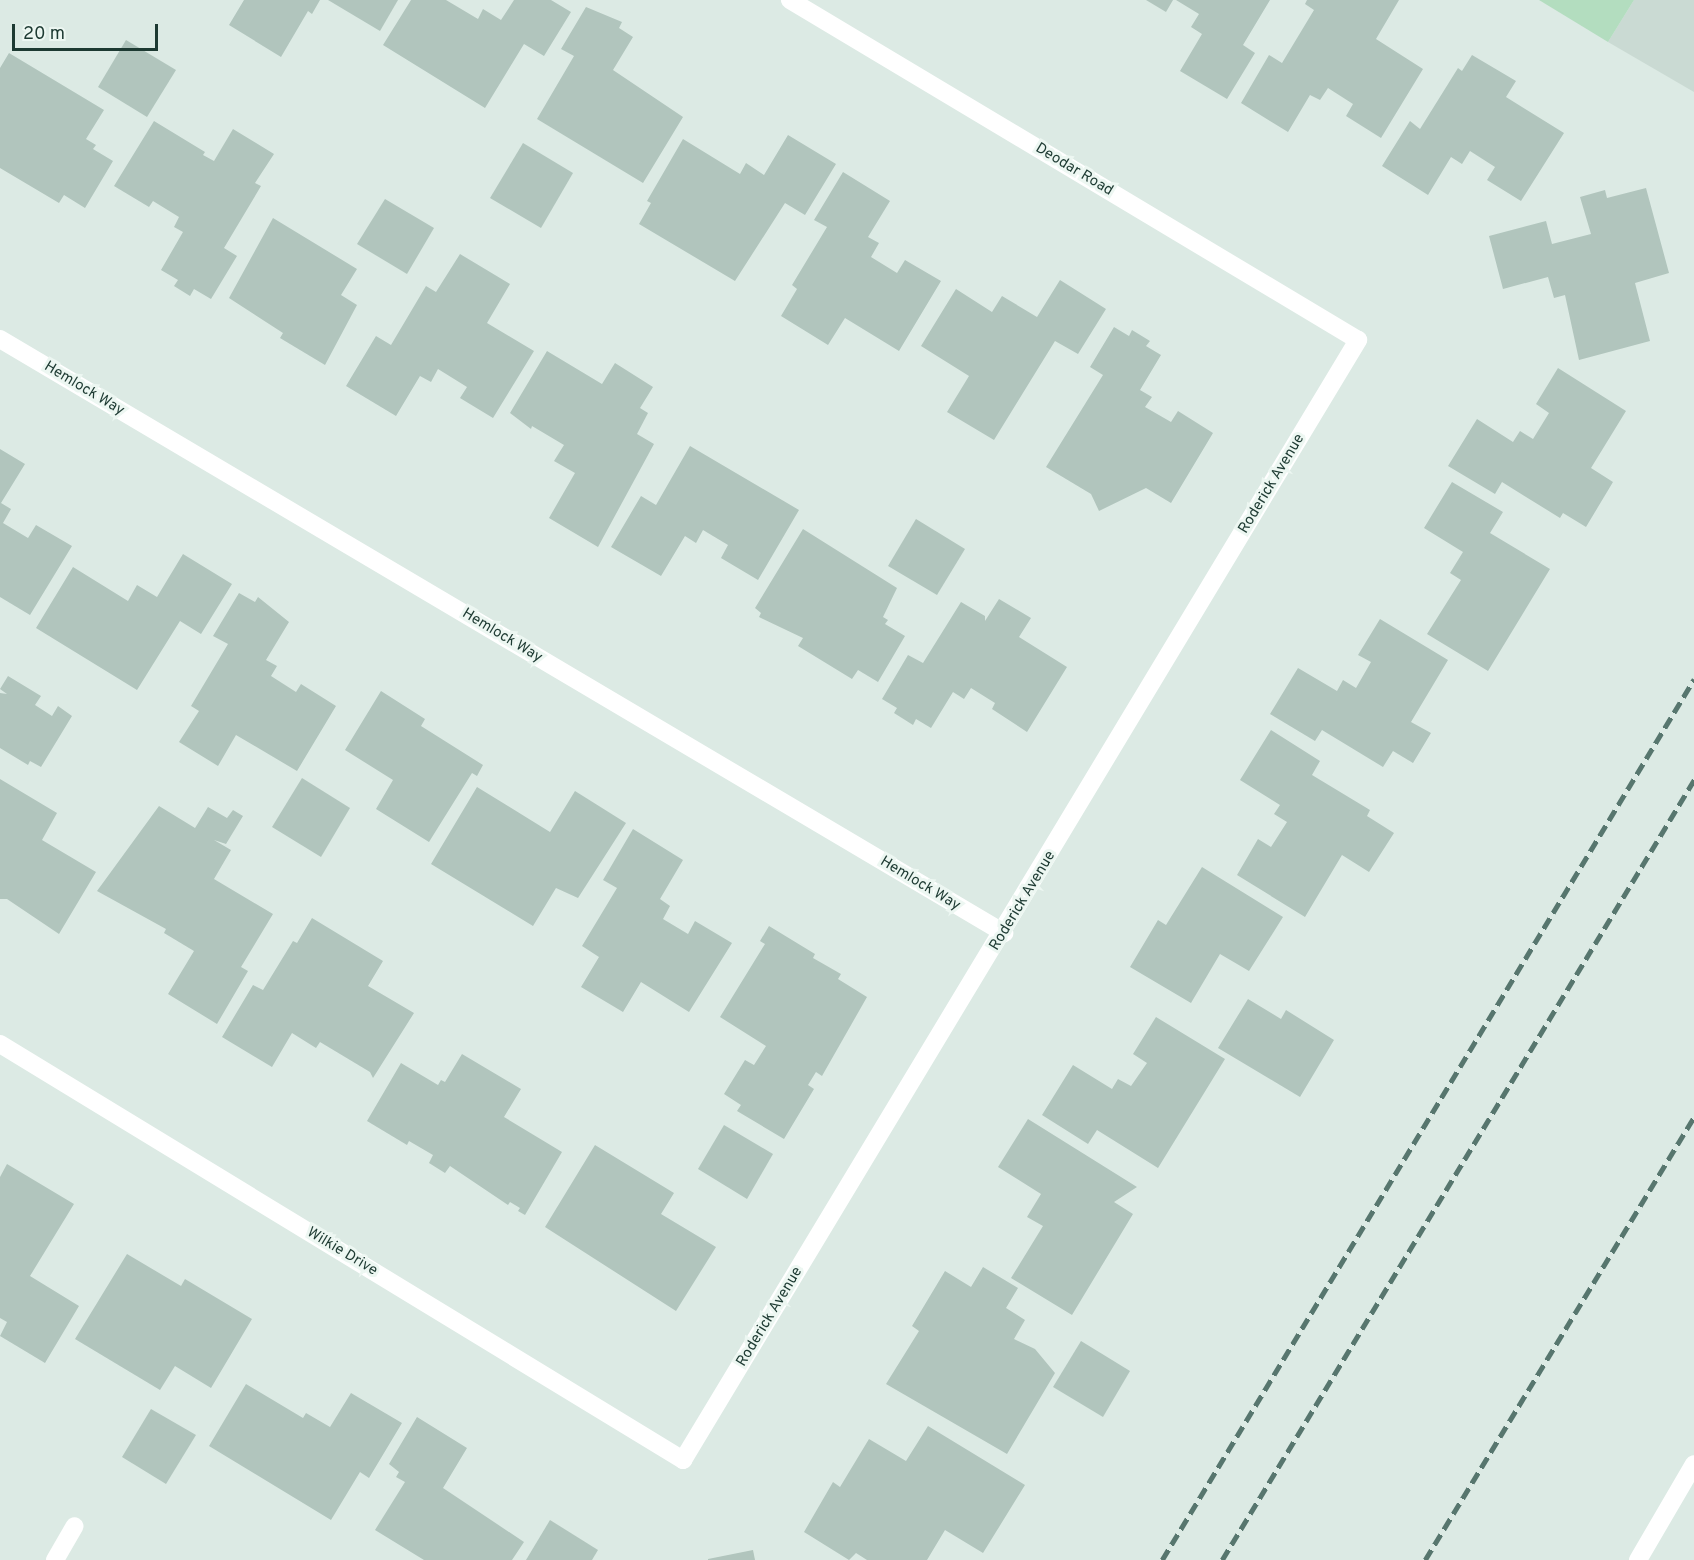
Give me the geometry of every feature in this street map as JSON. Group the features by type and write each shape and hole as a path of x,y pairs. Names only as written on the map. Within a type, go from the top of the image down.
{"street":[{"name":"Deodar Road","path":"790,0 1358,340"},
{"name":"Hemlock Way","path":"0,339 1004,933"},
{"name":"Roderick Avenue","path":"683,1460 1004,933 1358,340"},
{"name":"Wilkie Drive","path":"0,1044 683,1460"},
{"path":"1638,1560 1694,1464"},
{"path":"55,1560 75,1526"}],"shaded area":[{"path":"1634,0 1694,0 1694,92 1608,42"}],"green space":[{"path":"1539,0 1634,0 1608,42"}],"building":[{"path":"244,0 320,0 312,14 308,11 281,57 229,25"},
{"path":"328,0 398,0 380,31"},
{"path":"411,0 446,0 478,19 483,9 501,20 514,0 551,0 571,12 544,56 524,44 485,108 383,45"},
{"path":"1146,0 1173,0 1166,12"},
{"path":"1176,0 1270,0 1243,45 1255,53 1227,99 1180,71 1202,34 1191,27 1199,14"},
{"path":"1307,0 1399,0 1376,39 1423,69 1381,138 1346,116 1353,104 1328,88 1320,100 1310,95 1288,132 1241,103 1269,55 1282,63 1314,10 1305,4"},
{"path":"586,7 622,22 619,28 633,37 613,70 683,117 643,183 537,119 574,56 561,49"},
{"path":"126,40 176,70 147,117 98,87"},
{"path":"9,53 104,110 86,139 96,145 93,149 113,161 85,208 64,195 59,203 0,168 0,68"},
{"path":"1472,55 1516,81 1506,97 1564,133 1521,201 1487,180 1495,167 1470,151 1462,164 1451,157 1428,195 1382,166 1410,121 1420,129 1458,68 1462,71"},
{"path":"154,121 205,152 203,155 214,161 233,129 274,154 255,183 261,186 224,248 237,256 211,299 194,289 190,296 174,286 178,280 161,270 183,232 174,227 179,217 153,201 149,207 114,186"},
{"path":"788,135 836,164 805,215 785,203 735,281 639,224 651,203 647,201 683,139 740,174 746,163 764,175"},
{"path":"523,143 573,173 541,228 490,198"},
{"path":"843,172 890,201 868,237 879,243 871,257 897,273 905,260 941,281 899,351 845,318 828,345 781,316 797,289 792,285 827,227 814,220"},
{"path":"1646,188 1669,273 1635,283 1650,341 1579,360 1565,295 1554,298 1548,277 1503,289 1489,236 1546,221 1552,244 1591,234 1580,197 1605,190 1607,198"},
{"path":"385,199 434,228 407,274 357,244"},
{"path":"273,218 357,269 341,295 357,305 325,365 280,338 283,333 229,298"},
{"path":"460,254 510,284 487,323 534,351 493,418 460,398 467,387 438,369 431,382 420,376 396,416 346,386 376,336 391,345 426,286 436,292"},
{"path":"1060,280 1106,309 1078,354 1055,341 994,440 947,412 969,376 921,346 956,289 992,312 1002,296 1037,317"},
{"path":"1114,327 1129,336 1132,330 1150,341 1146,346 1161,355 1140,390 1152,397 1145,407 1171,422 1178,411 1213,433 1171,503 1146,488 1099,511 1091,494 1046,467 1103,375 1090,367"},
{"path":"547,351 602,384 615,363 653,387 640,408 648,413 637,434 654,444 598,547 549,518 575,473 554,461 564,445 532,426 531,429 510,413"},
{"path":"1558,368 1626,411 1591,468 1613,482 1586,527 1563,513 1560,518 1502,482 1495,494 1448,466 1477,419 1513,442 1520,431 1533,439 1549,413 1536,404"},
{"path":"690,446 799,510 758,580 721,558 728,545 703,530 696,543 685,536 661,576 611,547 641,496 656,505"},
{"path":"0,449 25,464 1,503 11,509 3,523 28,538 36,525 72,546 30,615 0,597"},
{"path":"1452,482 1503,512 1490,533 1550,569 1488,671 1427,634 1461,580 1450,573 1463,552 1424,528"},
{"path":"916,519 965,549 937,595 888,566"},
{"path":"803,529 897,588 883,617 888,620 885,624 905,636 878,682 858,670 852,679 798,646 803,638 759,617 761,613 755,608"},
{"path":"183,554 232,584 201,634 180,621 137,690 36,628 73,567 128,601 137,585 157,597"},
{"path":"239,593 255,602 258,597 289,622 266,660 277,666 271,676 296,692 301,684 336,706 297,771 236,735 218,766 179,742 199,711 191,706 228,644 213,636"},
{"path":"999,599 1031,618 1019,637 1067,667 1027,732 992,709 995,703 971,688 964,699 953,692 931,728 916,719 913,725 894,713 897,708 882,699 908,655 923,663 961,602 985,616 985,621"},
{"path":"1380,619 1448,660 1411,722 1431,733 1413,763 1393,751 1383,767 1322,730 1315,741 1270,714 1298,668 1337,691 1343,680 1356,688 1371,662 1358,655"},
{"path":"8,676 41,696 35,705 52,716 58,706 72,716 41,767 30,761 28,765 0,748 0,693 7,694 0,689"},
{"path":"381,691 425,719 421,726 483,765 477,776 472,773 429,842 376,809 393,780 345,750"},
{"path":"1271,730 1320,761 1312,775 1370,810 1367,816 1394,833 1369,872 1342,855 1305,917 1237,875 1258,839 1271,847 1287,822 1274,814 1280,805 1240,780"},
{"path":"302,778 350,808 321,857 272,827"},
{"path":"0,779 57,813 42,840 96,872 59,934 7,899 0,899"},
{"path":"477,787 550,832 575,791 626,823 578,898 556,888 533,926 431,864"},
{"path":"159,806 195,828 208,807 227,818 233,810 243,816 226,844 214,840 231,850 214,879 273,914 241,967 248,971 217,1024 168,994 194,951 164,933 166,929 97,891"},
{"path":"633,829 683,860 660,899 670,906 663,919 688,934 695,921 732,943 689,1012 641,982 623,1012 581,987 599,957 582,946 617,888 603,880"},
{"path":"1202,867 1283,917 1249,971 1220,954 1191,1003 1130,967 1158,920 1166,925"},
{"path":"312,918 383,961 368,986 414,1013 373,1078 370,1072 320,1042 316,1048 292,1033 272,1067 222,1037 253,985 263,990 293,941 297,943"},
{"path":"769,926 815,954 813,958 841,974 838,979 867,997 822,1076 816,1072 808,1085 814,1089 784,1139 737,1111 741,1105 724,1094 745,1060 754,1065 766,1046 720,1017 765,944 760,941"},
{"path":"1248,999 1281,1019 1286,1010 1334,1040 1300,1097 1218,1048"},
{"path":"1156,1017 1225,1059 1158,1168 1097,1130 1088,1144 1042,1115 1073,1065 1112,1089 1118,1079 1131,1086 1147,1063 1133,1054"},
{"path":"462,1054 521,1089 504,1117 562,1152 525,1215 518,1211 520,1208 510,1202 508,1205 450,1166 445,1173 429,1163 433,1155 409,1141 407,1145 367,1121 401,1063 438,1085 441,1080 445,1082"},
{"path":"1028,1119 1137,1187 1114,1202 1133,1214 1072,1315 1011,1278 1043,1226 1027,1217 1041,1194 998,1167"},
{"path":"724,1125 773,1154 747,1199 698,1169"},
{"path":"595,1145 674,1193 661,1214 716,1247 676,1311 545,1227"},
{"path":"7,1164 74,1204 30,1276 79,1306 45,1363 0,1336 7,1322 0,1318 0,1177"},
{"path":"127,1254 181,1286 185,1279 252,1319 211,1388 175,1366 160,1390 75,1339"},
{"path":"983,1267 1018,1288 1006,1308 1025,1320 1014,1339 1035,1349 1055,1373 1007,1454 886,1384 919,1331 912,1326 945,1271 971,1287"},
{"path":"1081,1341 1130,1371 1103,1417 1053,1387"},
{"path":"246,1384 303,1418 306,1413 330,1427 351,1393 402,1423 369,1478 360,1472 331,1520 209,1446"},
{"path":"151,1409 196,1435 166,1484 122,1457"},
{"path":"417,1417 467,1448 443,1488 524,1542 512,1560 424,1560 375,1530 405,1482 396,1477 399,1472 389,1464"},
{"path":"928,1426 1025,1485 983,1553 945,1530 927,1560 867,1560 856,1553 849,1560 804,1532 833,1482 840,1487 869,1439 906,1461"},
{"path":"550,1520 598,1550 592,1560 526,1560"},
{"path":"753,1550 755,1560 708,1560 708,1559"}],"railway":[{"path":"1162,1560 1694,679"},
{"path":"1222,1560 1694,780"},
{"path":"1425,1560 1694,1117"}]}
